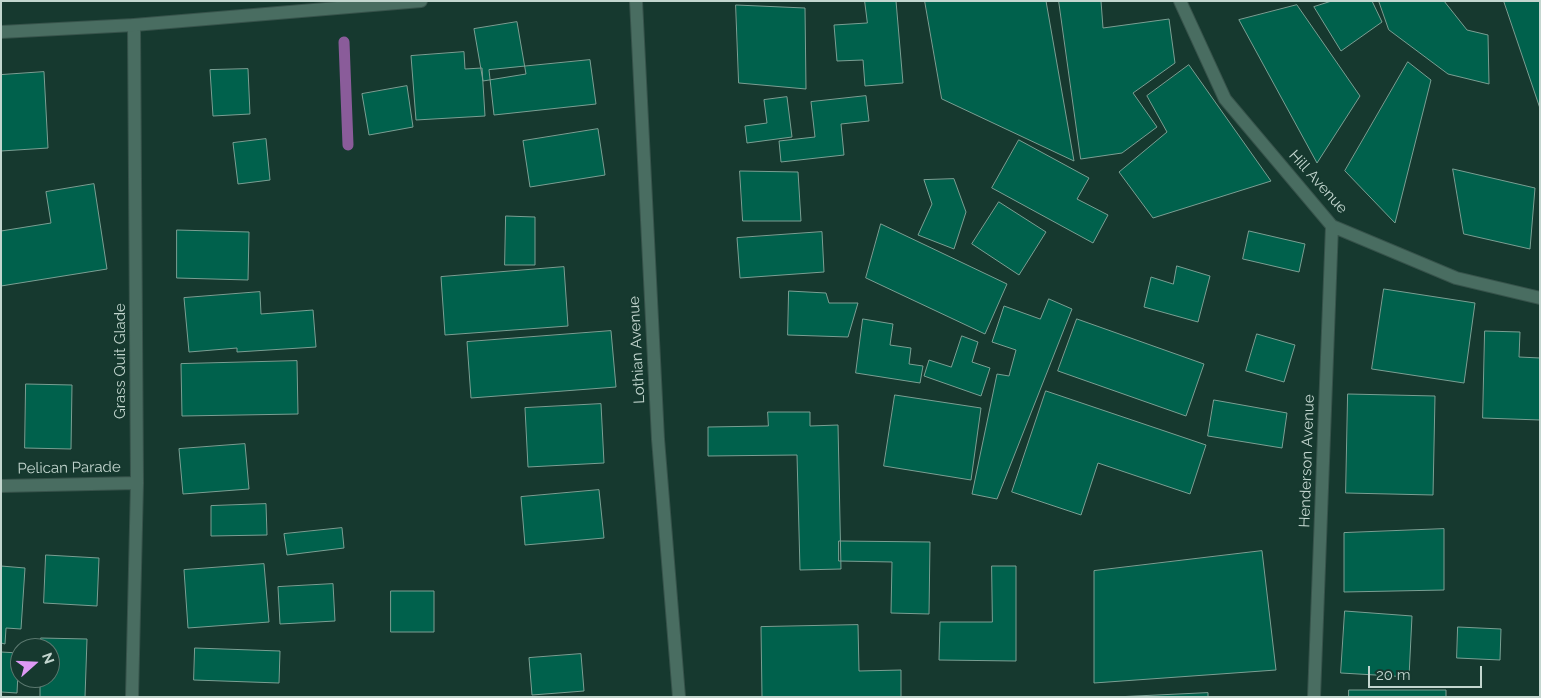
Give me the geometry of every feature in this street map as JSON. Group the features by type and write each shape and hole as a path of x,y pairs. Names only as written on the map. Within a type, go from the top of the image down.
{"street":[{"path":"1,32 134,25 421,1"},
{"name":"Lothian Avenue","path":"636,1 658,439 679,697"},
{"name":"Hill Avenue","path":"1180,1 1225,99 1332,226 1456,278 1540,298"},
{"name":"Grass Quit Glade","path":"132,697 137,483 134,25"},
{"name":"Henderson Avenue","path":"1314,697 1332,226"},
{"name":"Pelican Parade","path":"1,486 137,483"}],"building":[{"path":"865,1 896,1 903,83 865,86 863,60 837,61 834,25 867,23"},
{"path":"925,1 1046,1 1074,161 942,99"},
{"path":"1059,1 1101,1 1103,28 1169,19 1175,63 1133,93 1157,127 1122,153 1081,159"},
{"path":"1332,1 1372,1 1382,22 1341,51 1314,7"},
{"path":"1379,1 1444,1 1467,30 1488,35 1489,84 1448,74 1389,30"},
{"path":"1504,1 1540,1 1540,108"},
{"path":"736,5 805,8 806,89 739,83"},
{"path":"1297,5 1360,96 1317,163 1239,20"},
{"path":"517,22 526,74 483,81 474,29"},
{"path":"464,52 465,69 482,68 485,116 416,120 411,56"},
{"path":"590,60 596,104 494,115 489,70"},
{"path":"1408,62 1431,80 1395,223 1345,171"},
{"path":"1189,65 1271,181 1153,218 1119,172 1167,132 1147,96"},
{"path":"248,69 250,114 213,116 210,70"},
{"path":"44,72 48,148 1,151 1,75"},
{"path":"407,86 413,127 369,135 362,94"},
{"path":"866,96 869,121 841,124 844,155 781,162 779,141 815,137 811,102"},
{"path":"787,97 792,137 747,143 745,126 767,123 764,100"},
{"path":"598,129 605,175 530,187 523,141"},
{"path":"266,139 270,180 238,184 233,143"},
{"path":"1019,140 1089,178 1077,199 1108,215 1093,243 992,188"},
{"path":"1453,169 1535,188 1530,249 1464,234"},
{"path":"740,171 798,172 801,221 743,221"},
{"path":"954,179 966,212 954,249 918,235 932,204 924,180"},
{"path":"94,184 107,269 1,286 1,231 51,223 46,192"},
{"path":"999,202 1046,232 1019,275 972,244"},
{"path":"506,216 535,217 535,265 505,265"},
{"path":"881,224 1007,284 985,334 866,278"},
{"path":"177,230 249,232 248,280 177,278"},
{"path":"1249,231 1305,244 1299,272 1243,259"},
{"path":"822,232 824,272 740,278 737,238"},
{"path":"1177,266 1210,276 1198,322 1144,307 1151,277 1173,284"},
{"path":"564,267 568,326 445,335 441,277"},
{"path":"1384,289 1475,303 1464,383 1372,369"},
{"path":"789,291 826,293 829,303 858,303 848,337 788,335"},
{"path":"260,292 261,314 313,310 316,347 237,352 237,348 189,352 184,298"},
{"path":"1049,299 1072,309 997,499 972,494 997,374 1009,376 1016,350 992,342 1004,306 1040,319"},
{"path":"863,319 893,324 890,345 911,348 909,364 923,366 920,383 856,373"},
{"path":"1077,319 1204,364 1186,416 1058,371"},
{"path":"611,331 616,387 471,398 467,342"},
{"path":"1485,331 1520,332 1519,357 1540,358 1540,420 1483,418"},
{"path":"1257,334 1295,345 1284,382 1246,371"},
{"path":"962,336 978,342 972,362 990,368 981,396 924,376 929,360 951,367"},
{"path":"297,361 298,414 182,416 181,364"},
{"path":"26,384 72,385 71,449 25,448"},
{"path":"1046,391 1206,445 1190,494 1098,463 1081,515 1012,492"},
{"path":"1348,394 1435,396 1433,495 1346,493"},
{"path":"895,395 981,408 971,480 884,466"},
{"path":"1214,400 1287,413 1282,448 1208,436"},
{"path":"601,404 604,463 528,467 525,408"},
{"path":"768,412 810,412 810,426 838,425 841,569 800,570 797,455 708,456 708,427 768,426"},
{"path":"245,444 249,489 183,494 179,449"},
{"path":"599,490 604,538 525,545 521,497"},
{"path":"266,504 267,535 211,536 211,506"},
{"path":"342,528 344,548 287,555 284,534"},
{"path":"1444,529 1444,590 1344,592 1344,533"},
{"path":"839,541 930,542 929,614 891,613 892,562 839,561"},
{"path":"1262,551 1276,670 1094,683 1094,571"},
{"path":"46,555 99,558 97,606 44,603"},
{"path":"264,564 269,622 188,628 184,570"},
{"path":"1,566 25,568 21,629 6,628 5,644 1,643"},
{"path":"992,566 1016,566 1016,661 939,660 940,622 992,622"},
{"path":"333,584 335,621 280,624 278,587"},
{"path":"391,591 434,591 434,632 391,632"},
{"path":"1345,611 1412,616 1409,677 1341,673"},
{"path":"858,625 859,671 901,670 901,697 762,697 761,627"},
{"path":"1458,627 1501,629 1500,660 1457,658"},
{"path":"60,638 87,639 85,697 40,697 40,688 60,688"},
{"path":"195,648 280,651 279,683 194,680"},
{"path":"1,652 10,652 10,688 17,688 17,693 1,692"},
{"path":"581,654 584,691 532,695 529,658"},
{"path":"1349,690 1446,690 1446,697 1349,697"},
{"path":"1208,693 1208,697 1115,697"}],"waterway":[{"path":"344,42 348,145"}]}
